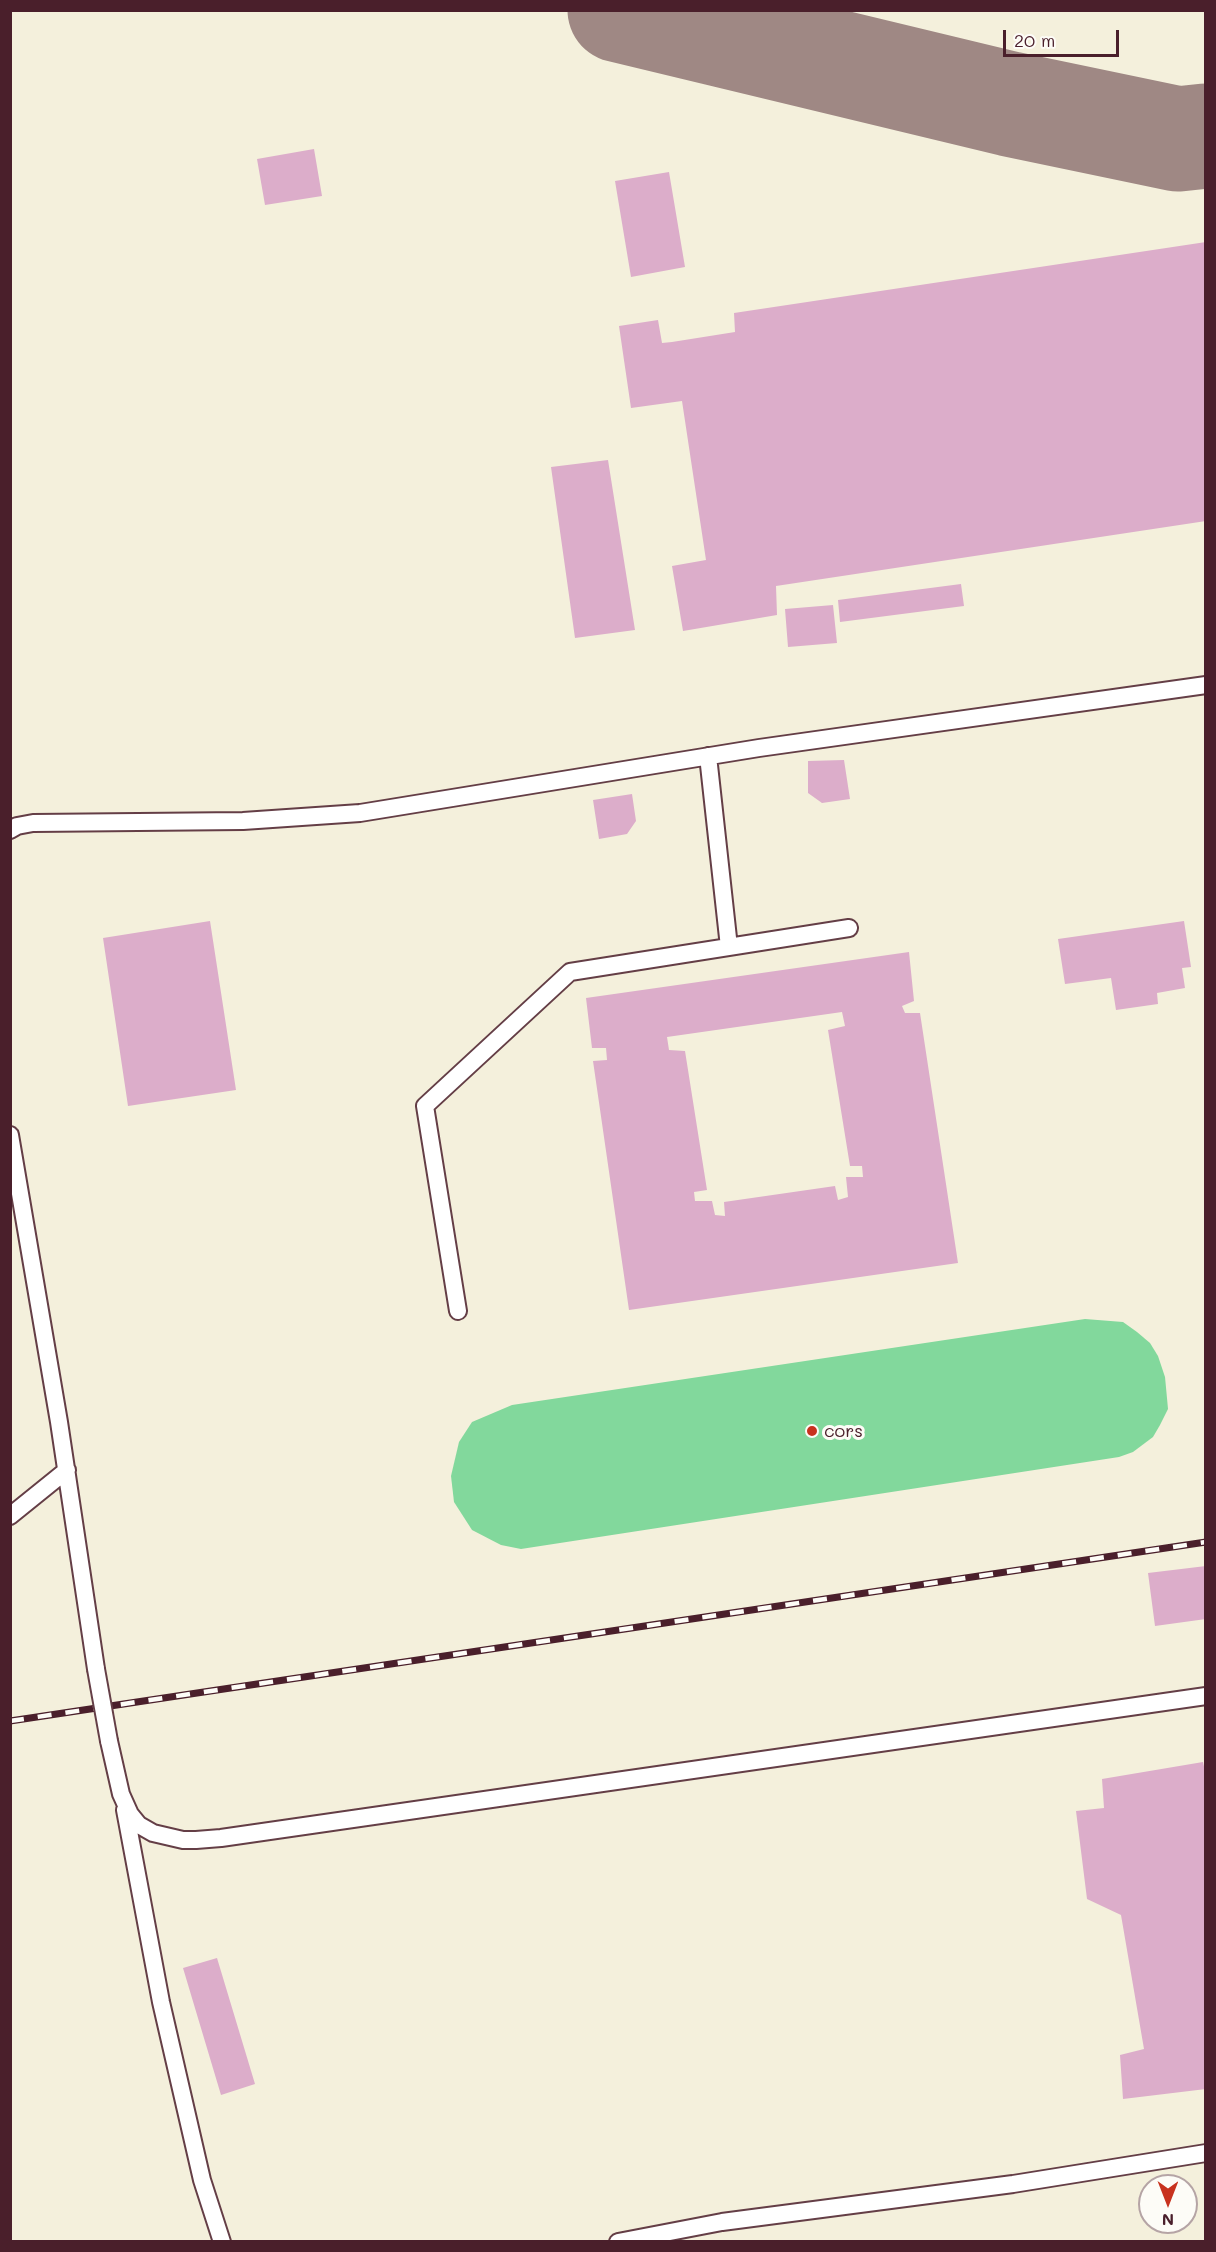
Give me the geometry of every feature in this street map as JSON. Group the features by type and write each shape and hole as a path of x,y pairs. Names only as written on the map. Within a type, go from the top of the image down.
{"lane":[{"path":"10,830 17,826 33,824 243,821 360,813 708,756 1206,685"},
{"path":"708,756 729,946"},
{"path":"458,1311 425,1106 570,972 849,928"},
{"path":"10,1135 109,1741 124,1803 161,2002 202,2180 222,2241"},
{"path":"10,1516 66,1470"},
{"path":"124,1803 129,1814 139,1825 153,1833 183,1840 209,1839 1206,1696"},
{"path":"618,2241 722,2222 1002,2186 1206,2153"}],"green space":[{"name":"cors","path":"1085,1319 1123,1322 1137,1332 1150,1343 1158,1356 1165,1377 1168,1409 1160,1425 1153,1437 1133,1452 1119,1457 521,1549 501,1545 472,1530 454,1502 451,1476 459,1442 472,1422 512,1405"}],"building":[{"path":"314,149 322,196 265,205 257,159"},
{"path":"669,172 685,267 631,277 615,181"},
{"path":"1206,242 1206,521 776,586 777,615 683,631 672,566 706,560 682,401 631,408 619,326 658,320 662,343 672,342 735,332 734,313"},
{"path":"608,460 635,630 575,638 551,467"},
{"path":"961,584 964,606 840,622 838,600"},
{"path":"833,605 837,643 788,647 785,609"},
{"path":"844,760 850,799 822,803 808,793 808,761"},
{"path":"632,794 636,821 627,834 599,839 593,800"},
{"path":"210,921 236,1090 128,1106 103,938"},
{"path":"1184,921 1191,967 1182,968 1185,988 1157,993 1158,1004 1116,1010 1111,978 1065,984 1058,939"},
{"path":"909,952 914,1001 902,1006 905,1013 920,1013 958,1263 629,1310 593,1061 607,1060 606,1048 592,1048 586,998","holes":["842,1012 845,1026 828,1030 850,1166 862,1166 863,1177 846,1177 848,1197 838,1200 835,1186 724,1202 725,1216 715,1215 712,1201 695,1201 694,1192 707,1190 685,1051 669,1050 667,1037"]},
{"path":"1206,1566 1206,1619 1155,1626 1148,1573"},
{"path":"1203,1762 1206,1776 1206,2089 1123,2099 1120,2055 1144,2049 1121,1915 1087,1899 1076,1811 1104,1808 1102,1779"},
{"path":"217,1958 255,2084 221,2095 183,1968"}],"taxiway":[{"path":"620,10 1010,104 1178,139 1206,136"}],"railway":[{"path":"10,1721 1206,1542"}],"place":[{"name":"cors","path":"812,1431"}]}
